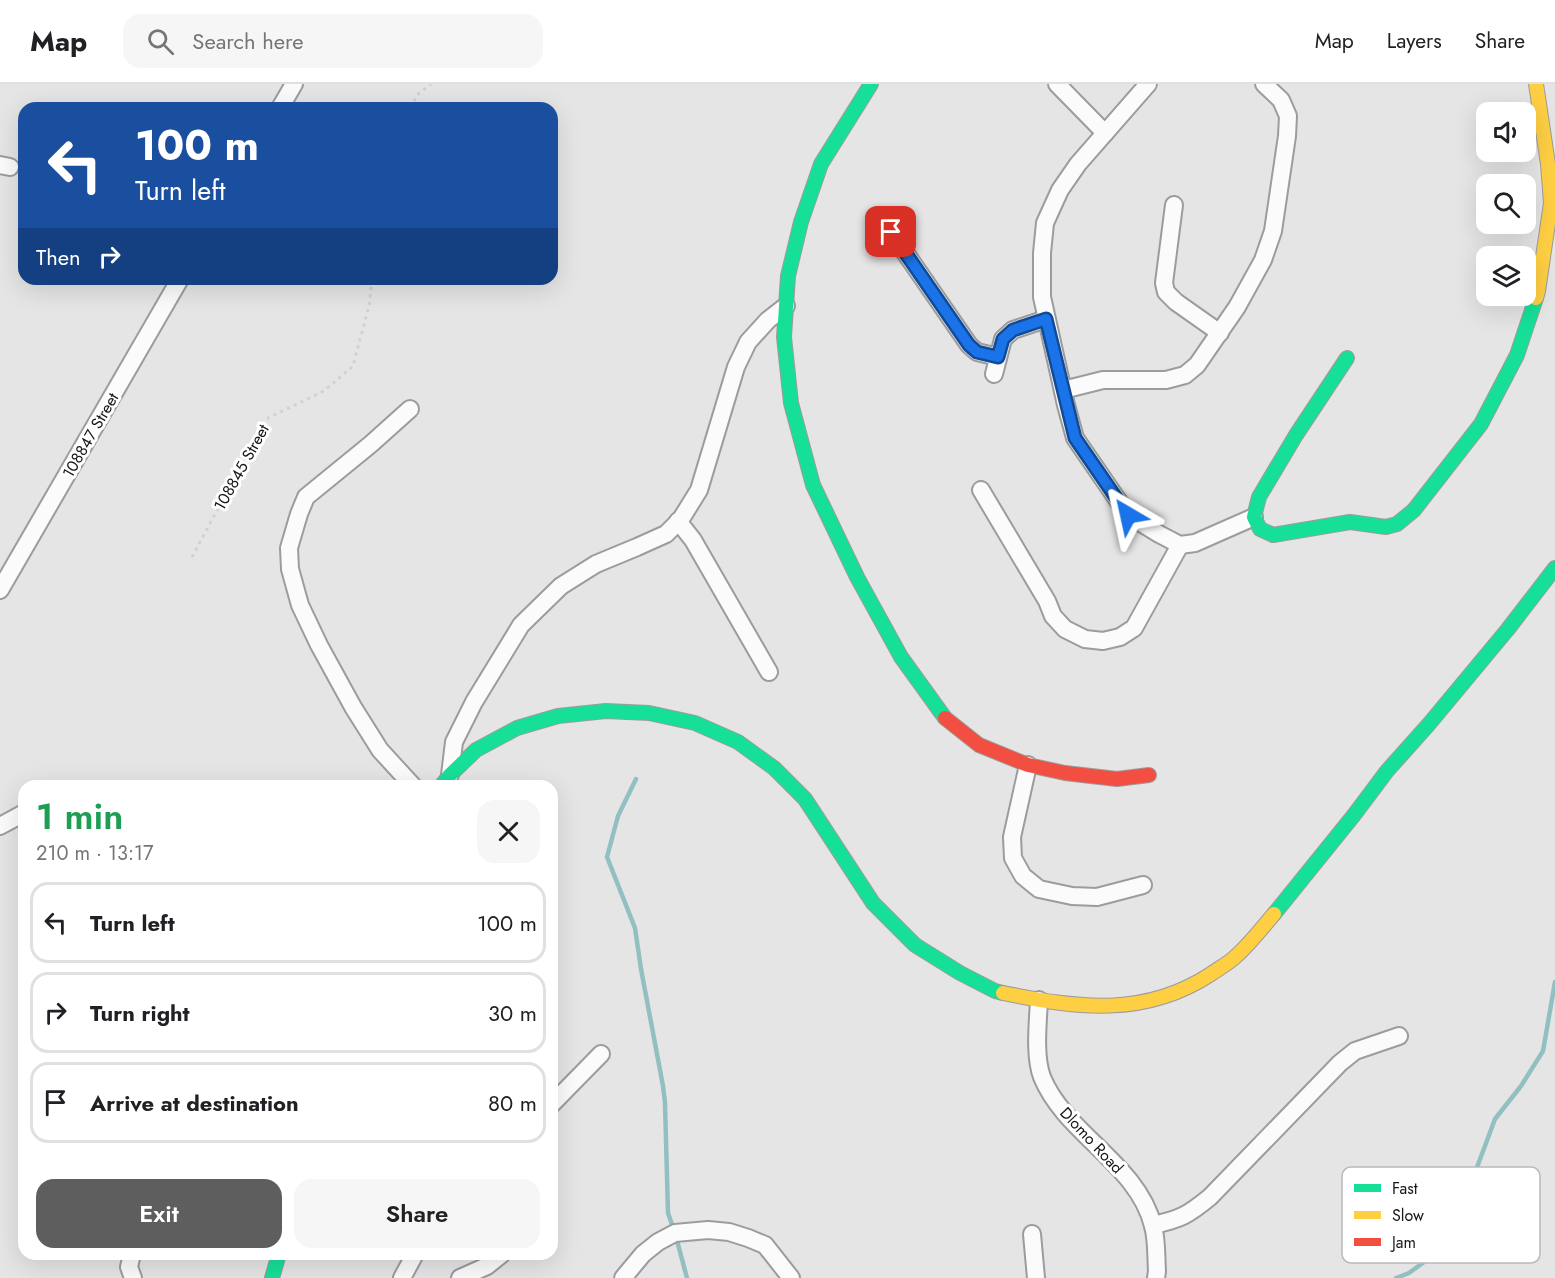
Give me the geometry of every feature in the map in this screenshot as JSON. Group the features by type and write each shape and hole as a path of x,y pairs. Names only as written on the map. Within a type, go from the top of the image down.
{"street":[{"path":"284,102 294,84"},
{"path":"871,84 821,165 801,222 788,276 784,337 791,403 813,484 857,577 901,657 947,721 979,745 1028,765 1065,773 1117,779 1149,775"},
{"path":"1057,84 1105,133"},
{"path":"1148,84 1078,164 1060,190 1045,224 1041,297 1063,390 1075,438 1128,515 1180,545 1195,543 1254,517"},
{"path":"1063,390 1102,380 1166,380 1185,375 1197,365 1237,308 1263,261 1273,231 1287,136 1288,116 1281,100 1264,84"},
{"path":"1347,358 1296,435 1259,497 1254,517 1260,529 1273,535 1320,525 1350,522 1386,527 1397,524 1414,510 1481,424 1517,355 1538,291 1551,203 1548,164 1536,84"},
{"path":"1174,205 1164,284 1166,292 1176,302 1220,333"},
{"path":"891,232 969,345 977,352 998,357"},
{"name":"108847 Street","path":"0,590 177,285"},
{"path":"446,780 454,742 474,702 521,625 561,586 596,564 666,534 678,521 699,490 736,367 748,342 768,320 786,306"},
{"path":"994,374 1003,339 1013,330 1046,319"},
{"path":"408,780 380,750 352,707 319,645 300,605 290,569 289,548 306,497 410,409"},
{"path":"981,490 1047,601 1053,616 1065,629 1085,639 1103,641 1120,637 1134,628 1180,545"},
{"path":"678,521 693,540 769,672"},
{"path":"446,780 476,750 517,728 558,716 606,711 649,713 695,723 738,742 774,768 805,799 873,903 915,945 960,973 995,991 1083,1006 1119,1005 1158,999 1195,984 1233,959 1260,932 1387,771 1501,638 1555,568"},
{"path":"1028,765 1012,837 1013,858 1023,876 1040,889 1072,896 1097,897 1143,885"},
{"path":"0,826 18,816"},
{"name":"Dlomo Road","path":"1039,1000 1037,1037 1041,1075 1051,1096 1135,1188 1145,1205 1153,1225 1157,1262 1156,1278"},
{"path":"1153,1225 1175,1220 1192,1212 1210,1197 1340,1063 1355,1051 1399,1036"},
{"path":"558,1098 601,1054"},
{"path":"623,1278 643,1254 658,1242 675,1233 708,1230 729,1232 765,1245 791,1278"},
{"path":"1032,1234 1036,1278"},
{"path":"131,1260 129,1267 133,1278"},
{"path":"272,1278 277,1260"},
{"path":"402,1278 412,1260"},
{"path":"459,1278 487,1266 494,1260"}],"path":[{"path":"414,102 417,95 431,84"},
{"name":"108845 Street","path":"192,557 266,419 324,391 353,366 369,306 371,285"}],"waterway":[{"path":"636,779 618,816 607,857 635,928 665,1103 668,1213 687,1278"},
{"path":"1477,1167 1495,1119 1521,1086 1543,1051 1555,982"},
{"path":"1396,1278 1409,1273 1423,1263"}],"traffic: fast":[{"path":"871,84 821,164 801,222 788,276 784,337 791,403 813,485 857,577 901,657 945,718"},
{"path":"1347,358 1296,435 1259,497 1254,517 1260,529 1273,535 1350,522 1386,527 1397,524 1414,510 1481,424 1517,355 1533,306"},
{"path":"1274,914 1387,771 1508,629 1555,568"},
{"path":"446,780 476,750 517,728 558,716 606,711 649,713 695,723 738,742 774,768 805,799 873,903 915,945 960,973 1003,993"},
{"path":"272,1278 277,1260"}],"traffic: slow":[{"path":"1536,84 1548,164 1551,203 1536,298"},
{"path":"1003,993 1057,1003 1110,1006 1161,998 1186,988 1234,958 1274,914"}],"traffic: jam":[{"path":"945,718 979,745 1028,765 1065,773 1117,779 1149,775"}],"route":[{"path":"891,232 969,345 977,352 998,357 1003,339 1013,330 1046,319 1075,438 1128,515"}]}
